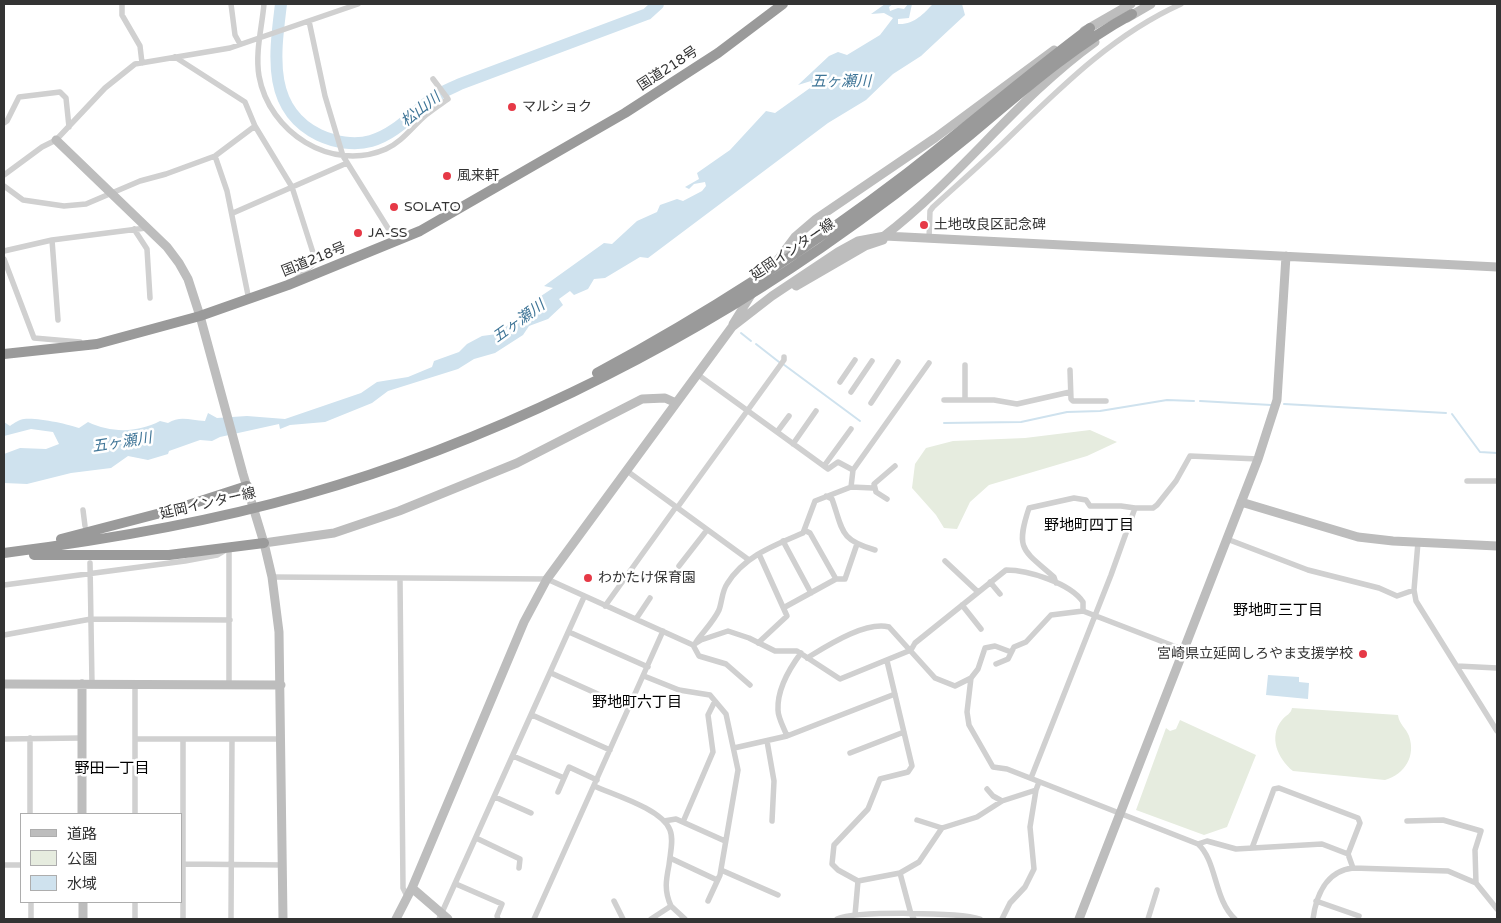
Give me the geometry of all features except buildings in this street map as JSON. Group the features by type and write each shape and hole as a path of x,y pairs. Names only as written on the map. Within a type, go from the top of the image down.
{"highway":[{"name":"国道218号","path":"4,354 96,344 200,316 288,285 420,231 625,113 718,53 783,4"},
{"name":"延岡インター線","path":"4,552 113,538 228,514 343,483 413,458 545,404 632,363 791,269 915,178 1073,52 1132,9"},
{"name":"延岡インター線","path":"413,458 589,377 680,326 791,257 907,173 1090,28"},
{"path":"4,552 71,537 176,509 247,486"},
{"path":"4,557 42,555 169,555 264,543"}],"street":[{"path":"122,4 122,16 140,46 142,63"},
{"path":"231,4 235,36 240,44"},
{"path":"264,4 261,37 258,47 259,75 266,97 276,118 293,134 317,149 343,156 368,155 388,148 448,98 433,79"},
{"path":"4,174 42,147 56,140 105,88 136,64 240,44 358,4"},
{"name":"延岡インター線","path":"1090,28 1132,9 1152,4"},
{"path":"930,239 930,211 933,207 1001,145 1050,95 1114,43 1182,4"},
{"path":"881,238 916,211 1050,79 1132,9"},
{"path":"309,21 325,96 343,156 396,241"},
{"path":"396,919 412,888 524,622 547,580 732,327 738,312 795,237 804,228 936,138 1044,57 1090,28"},
{"path":"175,57 245,102 255,126 292,187 316,262 288,285"},
{"path":"4,123 7,121 19,97 60,92 66,98 69,126"},
{"path":"4,186 23,200 64,206 86,204 140,181 166,174 215,156 255,126"},
{"path":"56,140 180,263 188,279 200,316 272,577 279,632 281,685 283,919"},
{"path":"215,156 232,213 249,300"},
{"path":"232,213 347,163"},
{"path":"4,251 52,240 146,228"},
{"path":"134,229 147,249 150,298"},
{"path":"732,327 772,296 838,252 858,241 881,238 1497,267"},
{"path":"52,240 58,320"},
{"path":"1079,919 1258,459 1276,404 1286,256"},
{"path":"4,259 34,338 96,344"},
{"path":"605,606 784,357"},
{"path":"840,382 855,360"},
{"path":"851,392 872,361"},
{"path":"871,403 898,362"},
{"path":"851,487 853,470 929,363"},
{"path":"964,400 965,365"},
{"path":"1070,370 1070,399 1074,401 1106,401"},
{"path":"697,374 828,469 838,462 853,470"},
{"path":"944,400 994,400 1017,404 1070,392"},
{"path":"264,543 334,533 399,511 517,463 642,399 665,398 676,403"},
{"path":"793,444 816,411"},
{"path":"777,432 789,416"},
{"path":"824,466 851,429"},
{"path":"1056,583 1054,577 1024,550 1021,534 1029,508 1074,498 1086,500 1090,506 1153,508 1176,481 1190,456 1258,459"},
{"path":"873,488 877,480 895,466"},
{"path":"626,471 749,560"},
{"path":"1466,480 1497,481"},
{"path":"806,531 815,501 826,496 851,487 873,488 887,499"},
{"path":"826,496 832,499 839,526 857,544 876,550"},
{"path":"1241,502 1358,537 1497,546"},
{"path":"1031,778 1135,508"},
{"path":"83,510 85,526"},
{"path":"680,566 707,530"},
{"path":"693,645 718,612 725,586 749,560 783,541 806,531"},
{"path":"806,531 810,533 836,579"},
{"path":"1227,539 1308,570 1370,585 1397,596 1414,590"},
{"path":"783,541 811,593"},
{"path":"1418,542 1414,590 1421,611 1497,731"},
{"path":"785,607 836,579 846,579 857,544"},
{"path":"4,585 91,575 217,555 229,548 230,684"},
{"path":"758,643 787,618 785,607 759,554"},
{"path":"945,561 976,591"},
{"path":"90,563 92,684"},
{"path":"693,645 701,640 728,631 775,652 797,651 840,679 911,650 915,642 962,605 976,591 1006,570 1032,573 1072,590 1084,602 1083,611"},
{"path":"272,577 547,580 693,645 699,656 726,664 750,685"},
{"path":"400,579 403,888 407,896"},
{"path":"990,582 1000,594"},
{"path":"412,888 443,918 476,838 584,597"},
{"path":"636,619 650,598"},
{"path":"962,605 981,629"},
{"path":"996,664 1008,659 1014,647 1026,642 1051,615 1083,611 1095,614 1184,650"},
{"path":"4,635 92,619 230,620"},
{"path":"807,658 838,640 879,626 888,627 935,678 955,686 972,678"},
{"path":"534,919 663,631"},
{"path":"569,632 648,666"},
{"path":"1011,652 995,646 985,648 978,669 972,678 967,712 969,725 994,767 1007,769 1031,778 1198,844 1208,842 1236,849 1322,844 1348,854"},
{"path":"787,736 778,711 779,704 787,673 801,653"},
{"path":"887,661 912,766 908,772 880,779 868,809 834,846 832,864 838,870 858,881 900,873 919,862 942,828"},
{"path":"1457,666 1497,668"},
{"path":"551,673 629,708"},
{"path":"644,676 679,690 710,695 726,714 738,770 721,870 708,901"},
{"path":"4,684 281,685"},
{"path":"82,684 82,813"},
{"path":"135,685 135,813"},
{"path":"734,748 787,736 895,694"},
{"path":"683,822 712,752 708,716 715,701"},
{"path":"532,715 610,750"},
{"path":"850,753 904,732"},
{"path":"30,738 30,813"},
{"path":"4,739 81,738"},
{"path":"135,739 281,739"},
{"path":"231,919 232,739"},
{"path":"183,740 183,919"},
{"path":"766,741 774,781 772,822"},
{"path":"513,756 564,778"},
{"path":"558,792 569,767 651,811 664,821 672,837 665,887 671,906 685,919"},
{"path":"1002,919 1010,903 1025,887 1034,869 1030,827 1039,782"},
{"path":"1252,848 1274,789 1279,788 1358,818 1360,823 1348,854 1353,868"},
{"path":"987,789 992,796 1002,801"},
{"path":"917,820 942,828 976,817 1002,801 1036,790"},
{"path":"495,797 531,813"},
{"path":"664,821 676,818 725,842"},
{"path":"1407,821 1442,820 1481,831 1474,850 1476,883"},
{"path":"476,838 520,859 519,868"},
{"path":"1198,844 1208,862 1220,896 1235,919"},
{"path":"670,858 717,880"},
{"path":"182,864 283,865"},
{"path":"4,865 20,865"},
{"path":"1312,919 1316,901 1326,882 1345,869 1353,868 1380,870 1433,869 1448,871 1476,883 1497,909"},
{"path":"721,870 778,895"},
{"path":"900,873 912,917"},
{"path":"855,915 858,881"},
{"path":"456,884 502,904 497,916 498,919"},
{"path":"1148,919 1157,890"},
{"path":"614,901 623,919"},
{"path":"1316,901 1359,916"},
{"path":"31,903 31,919"},
{"path":"83,903 83,919"},
{"path":"135,903 135,919"},
{"path":"651,919 671,906"},
{"path":"837,919 855,915 912,917 953,914 977,919"}],"green space":[{"path":"1090,430 1117,442 1087,456 989,485 970,502 957,529 944,528 936,515 912,488 915,464 926,448 953,441 1025,438"},
{"path":"1292,708 1398,715 1411,743 1410,757 1403,769 1385,780 1293,771 1279,754 1275,740 1278,727 1282,720 1291,712"},
{"path":"1180,720 1256,755 1227,827 1204,835 1136,810 1166,728 1170,731 1176,729"}],"water":[{"name":"五ヶ瀬川","path":"885,4 893,4 889,7 890,11 898,8 904,9 908,4 912,4 909,18 898,19 898,24 913,21 933,4 962,4 965,15 921,56 893,74 866,100 828,123 648,258 640,257 605,278 594,279 588,289 574,295 570,291 559,299 563,305 548,319 529,326 523,335 495,353 474,359 458,369 388,391 372,403 325,422 290,425 280,429 279,424 220,437 212,441 200,440 169,451 168,454 148,460 128,456 111,468 71,473 27,484 4,483 4,454 20,448 46,449 59,444 53,432 31,429 4,436 4,422 10,426 22,419 36,419 79,428 88,422 115,430 124,430 142,428 160,421 168,423 177,419 205,421 208,413 217,418 247,416 285,419 361,393 377,382 408,377 432,367 434,361 459,352 467,344 482,336 497,334 513,321 527,315 529,308 539,303 538,298 553,288 544,286 604,243 612,244 637,221 657,212 660,205 677,199 683,201 702,191 706,186 705,182 694,184 689,189 685,187 699,179 697,173 730,150 766,111 775,113 810,88 811,81 798,85 829,56 838,52 847,55 880,35 893,18 884,13 871,14"},
{"path":"1268,675 1299,677 1299,682 1309,683 1308,699 1266,695"}],"waterway":[{"name":"松山川","path":"281,4 276,60 282,95 290,110 302,124 331,140 351,143 371,141 389,133 436,96 460,84 647,14 658,4"},
{"path":"741,333 751,341"},
{"path":"756,344 779,362"},
{"path":"783,364 860,421"},
{"path":"944,423 1021,422 1067,412 1100,411 1167,400 1194,401"},
{"path":"1200,401 1271,405"},
{"path":"1284,404 1446,413"},
{"path":"1452,414 1480,452 1497,453"}],"place":[{"name":"マルショク","path":"512,107"},
{"name":"風来軒","path":"447,176"},
{"name":"SOLATO","path":"394,207"},
{"name":"土地改良区記念碑","path":"924,225"},
{"name":"JA-SS","path":"358,233"},
{"name":"わかたけ保育園","path":"588,578"},
{"name":"宮崎県立延岡しろやま支援学校","path":"1363,654"}],"district":[{"name":"野地町四丁目","path":"1089,526"},
{"name":"野地町三丁目","path":"1278,611"},
{"name":"野地町六丁目","path":"637,703"},
{"name":"野田一丁目","path":"112,769"}]}
